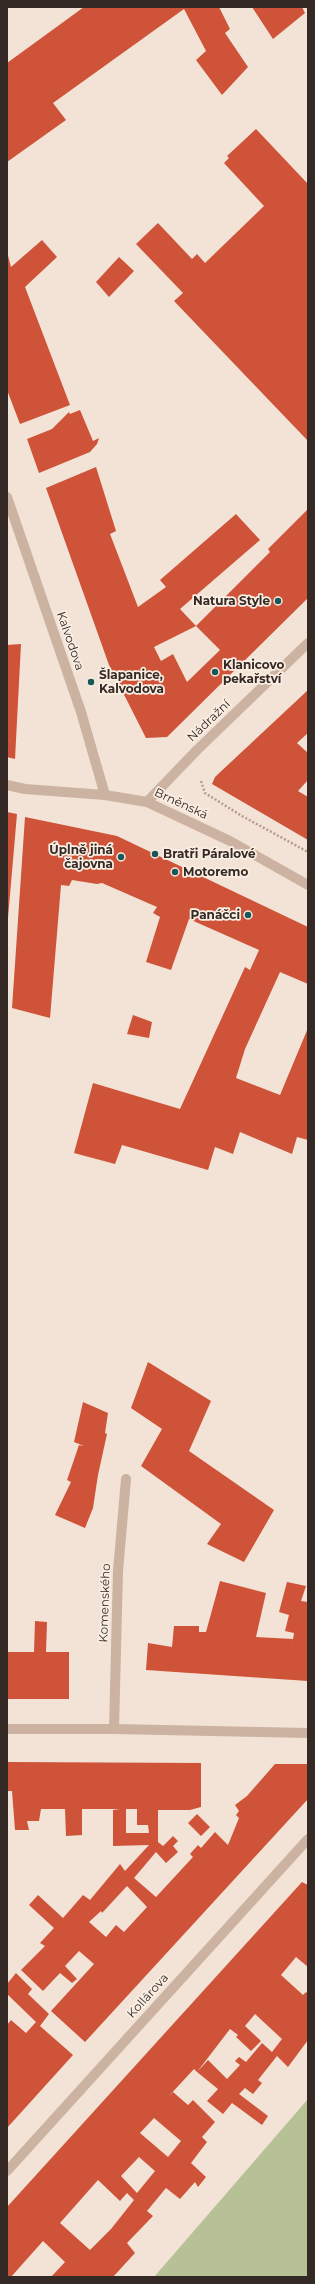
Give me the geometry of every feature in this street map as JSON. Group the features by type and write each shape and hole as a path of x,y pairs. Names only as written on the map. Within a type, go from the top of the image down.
{"street":[{"name":"Kalvodova","path":"7,497 81,712 105,795"},
{"name":"Nádražní","path":"147,802 197,750 308,643"},
{"name":"Brněnská","path":"7,785 25,789 105,795 147,802 230,841 308,885"},
{"name":"Komenského","path":"114,1728 118,1571 126,1479"},
{"path":"7,1729 114,1728 308,1733"},
{"name":"Kollárova","path":"7,2171 308,1839"}],"path":[{"path":"200,778 205,793 242,816 308,852"}],"green space":[{"path":"308,2099 308,2277 154,2277"}],"building":[{"path":"84,7 219,7 230,29 225,33 248,67 222,95 196,60 206,51 184,9 53,103 66,120 7,162 7,63"},
{"path":"252,7 302,7 305,13 273,39"},
{"path":"256,129 308,184 308,441 174,301 183,293 136,244 158,223 192,259 197,254 205,263 264,206 224,163 229,158 227,156"},
{"path":"42,240 57,257 25,287 70,405 20,424 7,390 7,252 11,267"},
{"path":"119,257 134,271 109,297 96,282"},
{"path":"80,410 93,441 99,438 97,444 90,452 39,473 27,439 52,429 69,412 70,414"},
{"path":"96,467 116,531 110,534 138,607 166,587 160,580 236,514 260,540 180,609 196,626 270,552 268,549 308,509 308,598 167,737 146,738 109,665 46,488","holes":["196,626 220,650 187,682 173,654 161,661 154,647"]},
{"path":"21,644 15,759 7,757 7,645"},
{"path":"308,690 308,733 297,743 308,753 308,780 298,791 308,797 308,840 212,784 215,777"},
{"path":"7,812 17,814 8,918 7,918"},
{"path":"25,817 117,836 308,927 308,984 280,972 245,1049 236,1078 280,1095 308,1028 308,1140 297,1137 292,1154 240,1132 233,1154 215,1147 208,1170 122,1145 115,1164 74,1153 93,1083 180,1109 245,967 250,970 259,950 189,919 171,970 146,962 160,917 153,913 157,907 102,883 97,884 72,880 69,886 61,885 50,1018 12,1008"},
{"path":"133,1015 152,1022 149,1038 127,1034"},
{"path":"148,1362 211,1401 189,1451 274,1510 244,1562 207,1544 221,1524 141,1466 162,1429 131,1408"},
{"path":"83,1402 108,1413 105,1433 107,1434 98,1475 93,1508 85,1528 55,1515 71,1482 67,1480 79,1445 84,1446 74,1442"},
{"path":"220,1581 266,1593 256,1637 293,1639 292,1646 294,1633 285,1631 289,1615 279,1612 287,1582 306,1586 301,1601 308,1602 308,1681 146,1670 148,1643 172,1647 174,1626 199,1626 199,1632 206,1632"},
{"path":"35,1621 47,1622 46,1652 69,1652 69,1699 7,1699 7,1652 34,1652"},
{"path":"7,1762 201,1763 201,1807 190,1810 158,1810 158,1842 163,1846 173,1836 178,1841 173,1846 178,1852 166,1863 156,1852 134,1878 156,1897 193,1857 190,1854 198,1845 201,1848 215,1832 228,1845 239,1818 236,1815 239,1811 235,1805 247,1796 275,1764 308,1764 308,1799 85,2042 51,2011 94,1964 79,1951 65,1966 77,1979 72,1983 60,1973 43,1991 21,1970 45,1946 40,1943 54,1928 29,1905 38,1895 63,1918 83,1895 90,1900 120,1864 125,1871 149,1845 113,1846 113,1810 120,1809 82,1809 82,1835 66,1836 65,1809 41,1809 39,1821 27,1821 29,1830 15,1830 12,1791 7,1791","holes":["126,1809 137,1809 137,1825 148,1825 149,1833 126,1833","127,1886 147,1907 124,1932 116,1925 106,1937 89,1922 101,1911 102,1913"]},
{"path":"197,1814 210,1827 201,1836 188,1823"},
{"path":"302,1882 308,1885 308,1967 296,1957 281,1975 303,1995 306,1992 308,1994 308,2040 288,2067 277,2056 258,2080 262,2083 253,2094 245,2088 239,2094 268,2116 262,2125 232,2103 223,2114 207,2101 218,2089 197,2072 194,2069 168,2097 173,2092 188,2105 193,2100 215,2122 202,2137 207,2142 191,2163 206,2177 198,2187 195,2182 180,2199 166,2188 147,2211 153,2216 127,2243 135,2253 113,2277 51,2277 65,2262 43,2241 11,2277 7,2277 7,2207","holes":["255,2014 282,2039 272,2052 262,2043 246,2062 239,2057 235,2061 240,2065 227,2079 208,2060 197,2072 230,2029 238,2035 236,2037 251,2051 261,2041 245,2026","154,2118 181,2141 168,2157 140,2133","139,2157 155,2171 137,2193 121,2176","98,2180 120,2201 127,2193 134,2200 111,2229 90,2250 60,2223"]},
{"path":"16,1973 32,1989 28,1994 49,2014 40,2026 73,2055 7,2128 7,2025 11,2020 26,2033 36,2022 7,1994 7,1984"}],"place":[{"name":"Natura Style","path":"278,601"},
{"name":"Klanicovo pekařství","path":"215,672"},
{"name":"Šlapanice, Kalvodova","path":"91,682"},
{"name":"Bratři Páralové","path":"155,854"},
{"name":"Úplně jiná čajovna","path":"121,857"},
{"name":"Motoremo","path":"175,872"},
{"name":"Panáčci","path":"248,915"}]}
